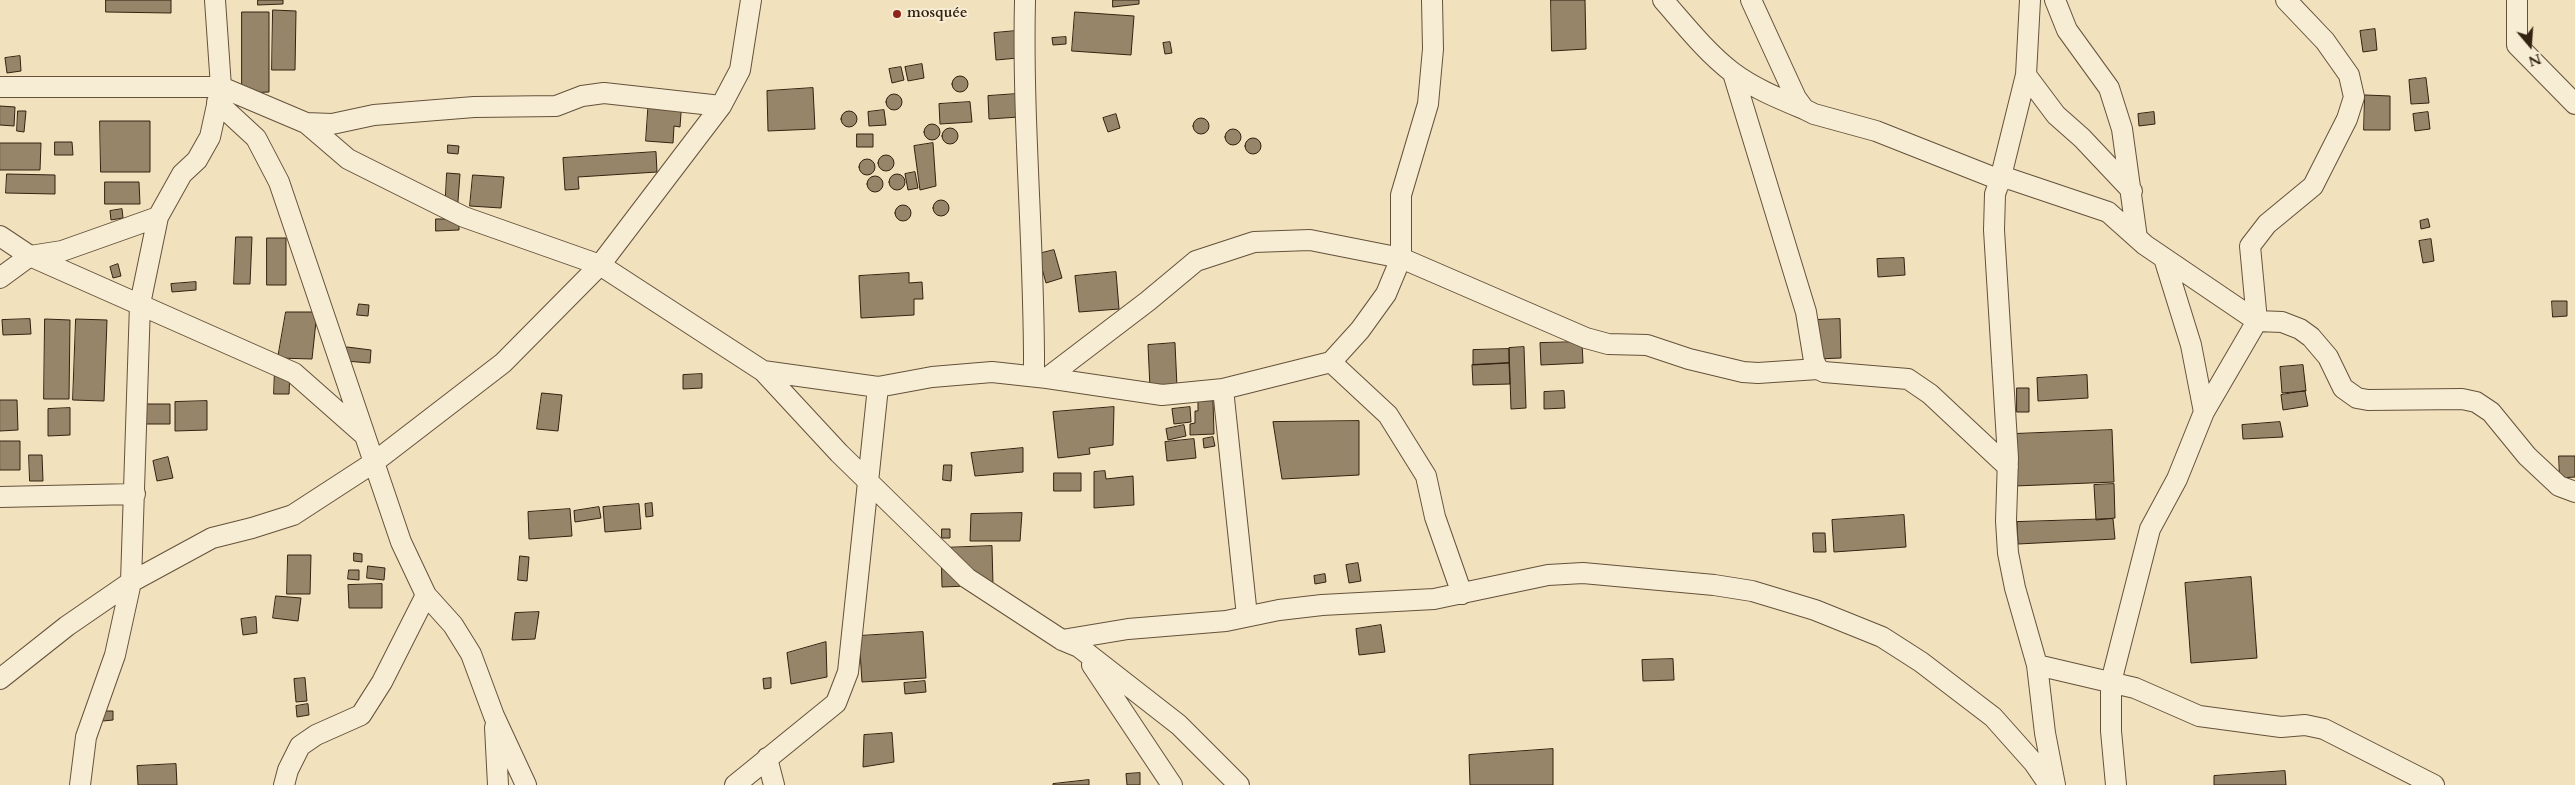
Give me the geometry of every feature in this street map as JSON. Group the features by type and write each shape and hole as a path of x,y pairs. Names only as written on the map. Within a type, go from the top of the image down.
{"street":[{"path":"201,0 218,46"},
{"path":"80,785 86,737 114,655 131,582 140,304 158,217 182,174 197,160 210,137 219,94 216,0"},
{"path":"0,679 67,626 131,582 212,538 293,515 373,463 503,363 600,265 721,106 740,70 751,0"},
{"path":"1025,0 1024,52 1034,326 1040,377"},
{"path":"763,371 878,387 932,377 992,372 1162,395 1223,389 1331,362 1360,330 1386,294 1401,258 1401,195 1428,104 1432,49 1432,0"},
{"path":"1663,0 1697,40 1733,73 1776,97 1814,114 1876,131 2000,180 2010,179 2108,212 2137,238 2164,258 2257,321 2282,322 2311,337 2328,357 2343,388 2357,398 2368,400 2462,399 2476,402 2491,412 2527,456 2552,480 2559,486 2575,492"},
{"path":"1750,0 1796,98 1804,109"},
{"path":"2030,0 2026,75 2000,180 1994,194 1994,230 2008,467 2006,521 2008,553 2015,588 2037,665 2045,733 2055,785"},
{"path":"2055,0 2067,30 2109,88 2122,129 2137,238"},
{"path":"2116,785 2111,731 2112,682 2150,529 2177,479 2204,412 2257,321 2250,246 2266,224 2313,186 2347,119 2354,97 2350,75 2325,41 2286,0"},
{"path":"2517,0 2517,45 2575,104"},
{"path":"1733,73 1806,312 1814,361 1818,368 1824,372 1908,380 1930,394 2008,467"},
{"path":"2026,75 2056,115 2082,138 2132,191"},
{"path":"0,86 219,94 306,124 332,124 374,115 474,107 556,106 582,96 604,93 721,106"},
{"path":"219,94 256,138 278,182 401,542 426,595 453,625 471,654 494,716 526,785"},
{"path":"306,124 348,159 464,217 600,265 763,371 870,483 966,578 1071,644 1180,725 1239,785"},
{"path":"0,278 30,256 62,251 158,217"},
{"path":"0,236 30,256 294,373 363,435"},
{"path":"1040,377 1148,301 1196,261 1254,242 1310,240 1401,258 1586,338 1608,344 1647,345 1689,359 1743,372 1758,373 1818,368"},
{"path":"2164,258 2191,345 2204,412"},
{"path":"1331,362 1388,415 1426,476 1435,517 1462,594"},
{"path":"735,785 836,703 848,672 870,483 878,387"},
{"path":"1223,389 1247,616"},
{"path":"0,497 135,494"},
{"path":"1071,644 1128,629 1226,621 1322,605 1434,599 1548,575 1583,573 1714,585 1752,591 1815,610 1882,636 1994,717 2034,763 2049,785"},
{"path":"284,785 288,770 300,746 316,735 361,715 382,682 426,595"},
{"path":"1071,644 1172,785"},
{"path":"2037,665 2135,688 2199,716 2281,727 2304,725 2324,728 2434,785"},
{"path":"494,716 498,785"},
{"path":"767,758 774,785"}],"building":[{"path":"106,0 171,0 171,13 106,12"},
{"path":"258,0 283,0 283,4 258,5"},
{"path":"1113,0 1139,0 1139,4 1113,7"},
{"path":"1551,0 1585,0 1586,49 1552,51"},
{"path":"273,10 296,11 295,70 272,70"},
{"path":"242,12 269,12 269,92 242,93"},
{"path":"1075,12 1134,16 1131,55 1072,51"},
{"path":"2375,29 2377,50 2363,52 2360,31"},
{"path":"1016,31 1018,58 996,60 994,33"},
{"path":"1066,37 1066,44 1053,45 1052,38"},
{"path":"1170,42 1172,53 1165,54 1163,43"},
{"path":"20,56 21,71 7,73 5,58"},
{"path":"922,64 924,78 908,81 905,67"},
{"path":"901,67 904,80 892,83 889,69"},
{"path":"957,76 963,76 968,81 966,90 957,92 952,87 952,81"},
{"path":"2426,78 2429,103 2411,104 2409,80"},
{"path":"813,88 815,129 768,131 767,91"},
{"path":"891,94 897,94 902,99 900,108 891,110 886,105 886,99"},
{"path":"1017,94 1019,117 989,119 988,96"},
{"path":"2365,95 2390,96 2390,130 2364,130"},
{"path":"649,97 682,99 680,127 674,126 673,143 646,141"},
{"path":"970,102 972,122 940,124 939,104"},
{"path":"0,106 15,107 14,126 0,125"},
{"path":"884,110 886,125 869,126 868,112"},
{"path":"18,111 26,111 24,132 17,131"},
{"path":"846,111 852,111 857,116 855,125 846,127 841,122 841,116"},
{"path":"2154,112 2155,124 2139,126 2138,114"},
{"path":"2428,112 2430,129 2415,131 2413,114"},
{"path":"1116,114 1120,128 1108,132 1103,118"},
{"path":"1198,118 1204,118 1209,123 1207,132 1198,134 1193,129 1193,123"},
{"path":"100,121 150,121 150,172 101,172"},
{"path":"929,124 935,124 940,129 938,138 929,140 924,135 924,129"},
{"path":"947,128 953,128 958,133 956,142 947,144 942,139 942,133"},
{"path":"1230,129 1236,129 1241,134 1239,143 1230,145 1225,140 1225,134"},
{"path":"857,134 873,134 873,147 857,147"},
{"path":"1253,138 1261,146 1253,154 1245,146"},
{"path":"55,142 72,142 73,155 55,155"},
{"path":"0,143 41,143 40,170 0,170"},
{"path":"933,143 936,186 920,190 914,146"},
{"path":"448,145 459,146 458,154 448,153"},
{"path":"656,152 657,172 578,177 579,189 565,190 563,158"},
{"path":"883,155 889,155 894,160 892,169 883,171 878,166 878,160"},
{"path":"864,159 870,159 875,164 873,173 864,175 859,170 859,164"},
{"path":"915,172 918,188 908,190 905,174"},
{"path":"447,173 460,174 457,214 445,213"},
{"path":"7,174 55,175 55,194 6,193"},
{"path":"894,174 900,174 905,179 903,188 894,190 889,185 889,179"},
{"path":"473,175 504,177 501,208 470,206"},
{"path":"872,176 878,176 883,181 881,190 872,192 867,187 867,181"},
{"path":"105,182 139,182 140,204 105,204"},
{"path":"938,200 944,200 949,205 947,214 938,216 933,211 933,205"},
{"path":"900,205 906,205 911,210 909,219 900,221 895,216 895,210"},
{"path":"122,209 123,218 111,220 110,211"},
{"path":"436,219 459,219 459,230 436,231"},
{"path":"2428,219 2430,227 2421,229 2420,221"},
{"path":"236,237 252,237 250,284 234,284"},
{"path":"267,238 286,238 286,285 267,285"},
{"path":"2431,239 2434,261 2423,263 2419,241"},
{"path":"1054,250 1062,278 1046,283 1038,254"},
{"path":"1904,258 1905,275 1878,277 1877,259"},
{"path":"118,264 121,276 113,278 110,267"},
{"path":"1116,272 1119,309 1079,312 1075,276"},
{"path":"909,273 909,283 922,282 923,299 914,299 914,315 861,318 859,276"},
{"path":"196,282 196,290 172,292 171,284"},
{"path":"2552,301 2567,301 2567,316 2553,317"},
{"path":"359,304 369,305 368,316 357,315"},
{"path":"286,312 317,312 312,359 278,358"},
{"path":"30,319 31,334 3,335 2,320"},
{"path":"45,319 70,320 69,399 44,399"},
{"path":"76,319 107,320 104,401 73,400"},
{"path":"1840,319 1841,358 1816,359 1815,320"},
{"path":"1582,342 1583,363 1541,365 1540,343"},
{"path":"1175,343 1177,387 1150,388 1148,345"},
{"path":"347,347 371,350 370,363 345,361"},
{"path":"1524,347 1526,408 1511,409 1509,348"},
{"path":"1509,349 1509,363 1473,365 1473,350"},
{"path":"1509,363 1510,384 1473,385 1472,365"},
{"path":"2303,365 2306,391 2282,393 2280,367"},
{"path":"275,369 290,370 289,394 274,394"},
{"path":"702,374 702,388 683,389 683,375"},
{"path":"2087,375 2088,398 2038,401 2037,378"},
{"path":"2017,388 2029,388 2029,412 2017,412"},
{"path":"1564,391 1565,408 1544,409 1544,392"},
{"path":"2305,391 2308,406 2283,410 2281,395"},
{"path":"542,393 562,395 558,431 537,429"},
{"path":"0,400 17,400 18,430 0,431"},
{"path":"207,401 207,430 175,431 175,402"},
{"path":"1213,401 1214,434 1190,435 1190,424 1195,423 1195,411 1198,411 1198,402"},
{"path":"146,404 170,404 170,424 146,424"},
{"path":"1114,407 1113,445 1089,448 1090,454 1058,458 1053,412"},
{"path":"1190,407 1191,422 1174,424 1172,409"},
{"path":"70,408 70,435 48,436 48,409"},
{"path":"1359,421 1359,475 1282,479 1273,422"},
{"path":"2280,422 2283,437 2243,439 2242,425"},
{"path":"1184,425 1186,436 1168,440 1166,429"},
{"path":"2112,430 2114,482 2015,486 2014,434"},
{"path":"1213,437 1215,446 1204,448 1203,439"},
{"path":"1194,439 1196,458 1167,461 1165,442"},
{"path":"0,441 20,441 20,470 0,470"},
{"path":"1023,448 1023,472 975,476 971,453"},
{"path":"29,455 42,455 43,481 30,481"},
{"path":"2559,456 2575,456 2575,477 2560,478"},
{"path":"168,457 173,478 157,481 153,461"},
{"path":"944,465 952,465 951,481 943,480"},
{"path":"1105,471 1106,479 1133,476 1134,505 1094,508 1094,472"},
{"path":"1054,473 1081,473 1081,491 1054,491"},
{"path":"2114,484 2115,518 2096,520 2094,485"},
{"path":"652,503 653,516 646,517 645,504"},
{"path":"639,504 641,529 605,532 603,507"},
{"path":"599,507 601,518 575,522 574,511"},
{"path":"570,509 572,536 529,539 528,512"},
{"path":"1022,513 1020,541 970,541 971,514"},
{"path":"1904,515 1906,547 1834,552 1832,520"},
{"path":"2113,519 2115,539 2018,544 2017,522"},
{"path":"942,529 950,529 950,538 942,538"},
{"path":"1813,533 1825,533 1826,552 1814,552"},
{"path":"992,546 993,585 942,587 941,548"},
{"path":"354,553 362,554 362,562 354,561"},
{"path":"288,555 311,555 310,594 287,594"},
{"path":"520,556 529,557 527,581 518,580"},
{"path":"1358,563 1361,581 1349,583 1346,565"},
{"path":"368,566 385,568 384,580 367,578"},
{"path":"349,570 359,570 359,580 348,579"},
{"path":"1325,574 1326,582 1315,584 1314,576"},
{"path":"2251,577 2257,658 2191,663 2185,583"},
{"path":"382,584 382,608 349,608 348,585"},
{"path":"276,596 301,598 298,621 273,618"},
{"path":"539,612 535,639 512,640 515,613"},
{"path":"256,617 257,633 243,635 241,619"},
{"path":"1381,625 1385,652 1359,655 1356,629"},
{"path":"923,632 926,678 862,682 859,636"},
{"path":"826,642 827,677 791,684 787,653"},
{"path":"1673,659 1674,680 1643,681 1642,660"},
{"path":"305,678 307,701 296,702 294,679"},
{"path":"771,678 771,688 764,689 763,679"},
{"path":"925,681 926,692 905,694 904,683"},
{"path":"308,704 309,715 297,717 296,706"},
{"path":"102,711 113,711 113,720 103,721"},
{"path":"892,733 894,762 863,767 864,735"},
{"path":"1553,749 1553,785 1470,785 1469,755"},
{"path":"176,764 177,785 138,785 137,766"},
{"path":"2285,771 2286,785 2214,785 2214,776"},
{"path":"1140,773 1140,785 1127,785 1126,774"},
{"path":"1089,780 1089,785 1053,785 1053,784"}],"place":[{"name":"mosquée","path":"897,14"}]}
